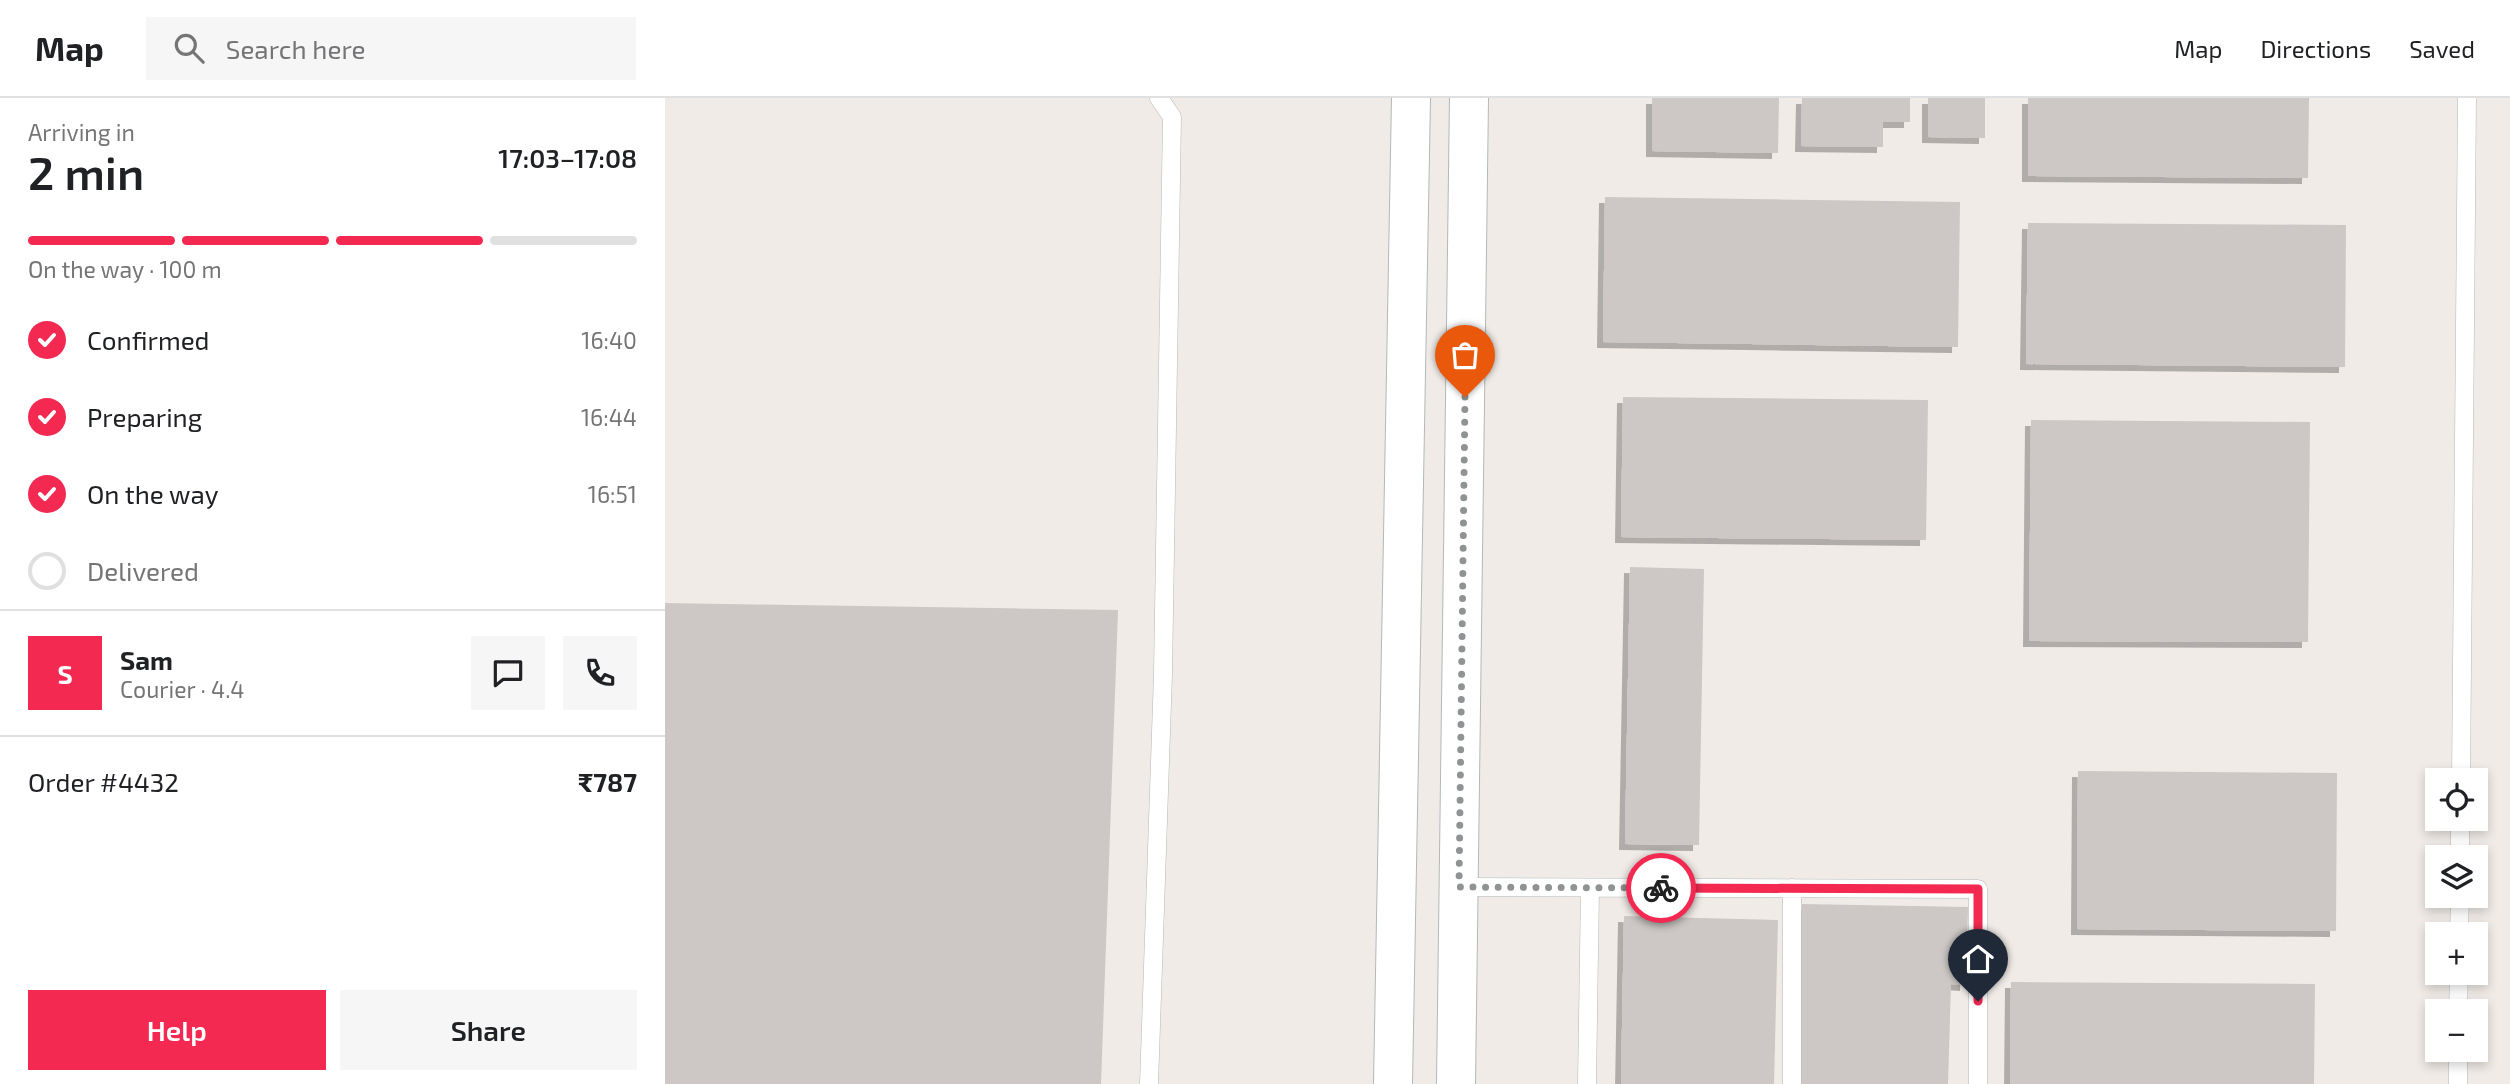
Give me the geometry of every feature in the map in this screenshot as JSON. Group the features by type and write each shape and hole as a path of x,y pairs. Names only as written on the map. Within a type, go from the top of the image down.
{"street":[{"path":"1393,1084 1411,98"},
{"path":"1456,1084 1469,98"}],"lane":[{"path":"1149,1084 1163,674 1172,117 1159,98"},
{"path":"2461,768 2467,98"},
{"path":"1459,887 1978,889 1978,1084"},
{"path":"1587,1084 1590,888"},
{"path":"1792,888 1792,1084"},
{"path":"2458,1062 2458,1084"}],"building":[{"path":"1652,98 1779,98 1778,153 1652,151"},
{"path":"1802,98 1910,98 1910,122 1883,122 1883,147 1801,146"},
{"path":"1928,98 1985,98 1985,138 1928,137"},
{"path":"2028,98 2309,98 2308,178 2028,176"},
{"path":"1605,197 1960,202 1958,347 1603,342"},
{"path":"2028,223 2346,225 2345,367 2026,364"},
{"path":"1623,397 1928,400 1926,540 1621,537"},
{"path":"2031,420 2310,422 2308,642 2029,641"},
{"path":"1630,567 1704,569 1699,845 1625,844"},
{"path":"665,603 1118,610 1101,1084 665,1084"},
{"path":"2078,771 2337,773 2336,931 2077,929"},
{"path":"1802,904 1968,907 1966,985 1951,984 1948,1084 1798,1084"},
{"path":"1624,916 1778,920 1774,1084 1621,1084"},
{"path":"2011,982 2315,984 2314,1084 2010,1084"}],"way so far":[{"path":"1465,397 1459,887 1661,888"}],"route":[{"path":"1661,888 1978,889 1978,1001"}]}
